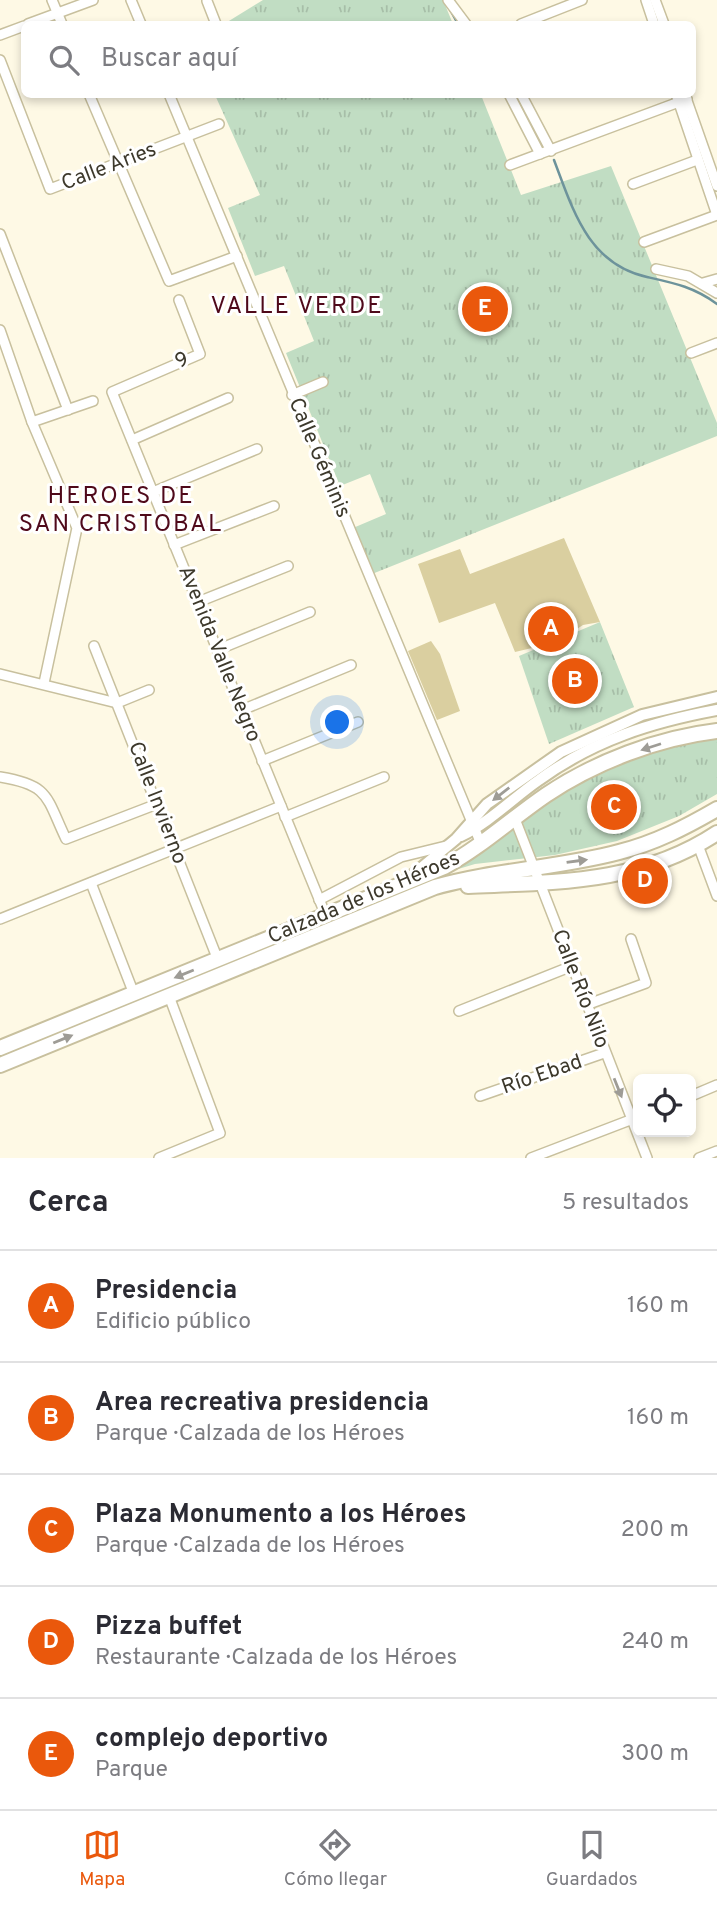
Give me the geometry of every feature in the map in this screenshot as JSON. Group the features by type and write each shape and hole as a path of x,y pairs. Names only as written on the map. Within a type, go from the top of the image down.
{"main road":[{"name":"Calzada de los Héroes","path":"0,1048 444,867 481,844 546,795 610,761 674,740 717,731"},
{"name":"Calzada de los Héroes","path":"0,1065 435,887 534,867 586,860 641,846 685,828 717,808"},
{"path":"435,887 587,879 653,867 717,833"}],"street":[{"path":"52,0 61,21"},
{"path":"36,21 93,0"},
{"path":"131,0 140,21"},
{"path":"448,0 464,21"},
{"path":"529,21 582,0"},
{"path":"646,0 653,21"},
{"path":"655,0 663,21"},
{"path":"207,1 215,21"},
{"path":"0,35 21,27"},
{"name":"Calle Aries","path":"0,60 50,189 219,124"},
{"path":"91,98 169,281 237,256"},
{"name":"Calle Géminis","path":"171,98 481,844"},
{"path":"511,98 540,154"},
{"path":"523,98 551,151"},
{"path":"510,165 551,151 679,98"},
{"path":"644,242 717,215 697,160 681,98"},
{"path":"681,98 717,186"},
{"path":"633,184 697,160"},
{"path":"0,234 68,410"},
{"path":"656,269 703,283 717,293"},
{"path":"703,283 717,279"},
{"name":"9","path":"112,392 200,354 179,300"},
{"path":"0,330 32,422 76,528 44,683"},
{"path":"691,353 717,343"},
{"path":"292,395 323,382"},
{"name":"Avenida Valle Negro","path":"112,392 326,916"},
{"path":"132,440 228,398"},
{"path":"32,422 93,401"},
{"path":"153,492 257,449"},
{"path":"174,545 274,506"},
{"path":"198,603 288,566"},
{"path":"217,650 310,612"},
{"name":"Calle Invierno","path":"94,646 218,960"},
{"path":"242,710 351,665"},
{"path":"0,674 117,703 149,690"},
{"path":"473,825 531,770 602,732 642,715 717,697"},
{"path":"695,701 699,713"},
{"path":"396,888 473,825 538,780 601,742 639,727 717,710"},
{"path":"262,761 358,722"},
{"path":"531,770 538,780"},
{"path":"0,777 30,782 46,796 66,839 157,804"},
{"path":"285,817 384,777"},
{"path":"0,919 281,806"},
{"name":"Calle Río Nilo","path":"515,818 604,1053 633,1114"},
{"path":"319,900 401,857 451,842"},
{"path":"698,845 717,895"},
{"path":"91,883 134,994"},
{"path":"586,1005 646,983 631,939"},
{"path":"459,1011 572,966"},
{"path":"159,1158 219,1133 169,996"},
{"name":"Río Ebad","path":"480,1096 604,1053"},
{"path":"696,1094 717,1085"},
{"path":"531,1158 633,1119"},
{"name":"Calle Río Nilo","path":"641,1137 647,1158"},
{"path":"699,1158 717,1151"}],"green space":[{"path":"263,0 443,0 452,21 229,21"},
{"path":"216,98 482,98 521,195 611,166 717,423 717,436 372,574 353,528 386,514 370,474 340,486 286,353 314,341 284,266 255,276 228,208 260,195"},
{"path":"600,622 634,707 549,744 519,656"},
{"path":"717,733 717,794 679,816 617,841 555,855 475,864 425,879 547,798 612,763"}],"building":[{"path":"564,538 600,622 583,625 557,642 515,652 495,603 439,623 418,564 460,549 470,574"},
{"path":"431,641 440,654 460,711 437,720 408,651"}],"waterway":[{"path":"448,6 456,21"},
{"path":"554,160 576,216 597,247 610,260 627,270 692,290 717,304"}],"place":[{"name":"complejo deportivo","path":"485,309"},
{"name":"Presidencia","path":"551,629"},
{"name":"Area recreativa presidencia","path":"575,681"},
{"name":"Plaza Monumento a los Héroes","path":"614,807"},
{"name":"Pizza buffet","path":"645,881"}],"district":[{"name":"VALLE VERDE","path":"297,307"},
{"name":"HEROES DE SAN CRISTOBAL","path":"121,511"}]}
